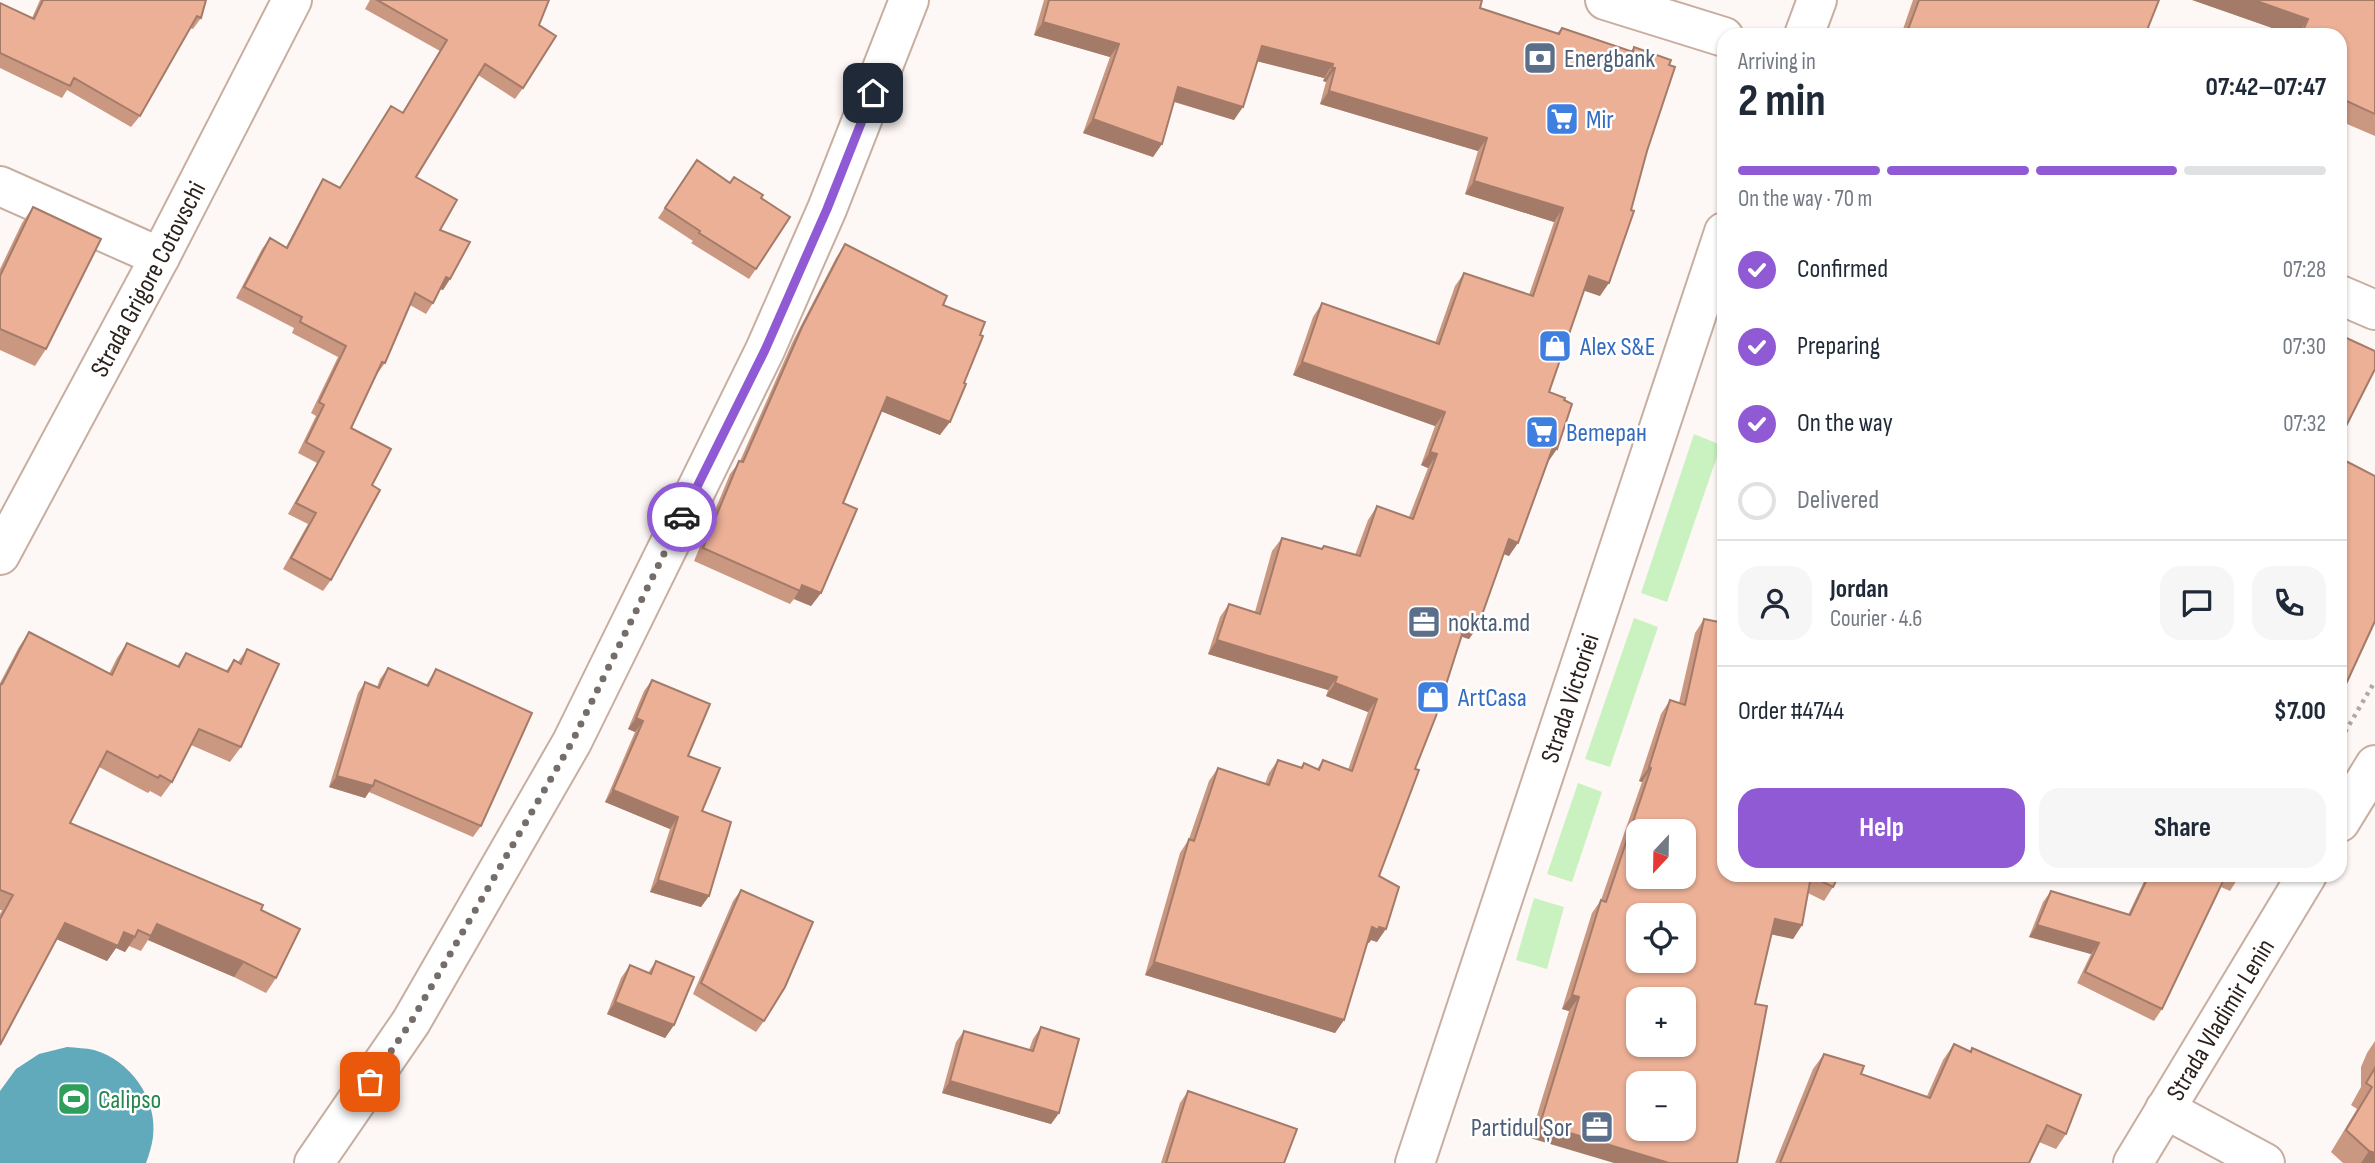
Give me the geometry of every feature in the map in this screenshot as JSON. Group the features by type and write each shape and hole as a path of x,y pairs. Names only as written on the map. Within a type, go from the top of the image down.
{"street":[{"name":"Strada Grigore Cotovschi","path":"0,555 160,257 292,0"},
{"path":"314,1163 411,1022 572,742 765,350 827,209 909,0"},
{"path":"1605,0 1717,35"},
{"path":"1807,28 1817,0"},
{"path":"0,186 160,257"},
{"name":"Strada Victoriei","path":"1415,1163 1717,253"},
{"path":"2347,298 2375,310"},
{"path":"2347,811 2375,765"},
{"name":"Strada Vladimir Lenin","path":"2133,1163 2304,882"},
{"path":"2165,1109 2266,1163"}],"path":[{"path":"2347,729 2375,681"}],"green space":[{"path":"1694,434 1717,443 1717,457 1667,602 1641,593"},
{"path":"1634,618 1658,627 1610,767 1585,759"},
{"path":"1578,783 1602,792 1572,882 1547,874"},
{"path":"1534,898 1564,907 1547,969 1516,960"}],"water":[{"name":"Calipso","path":"67,1047 91,1049 107,1055 119,1062 139,1083 151,1109 153,1123 153,1140 146,1163 0,1163 0,1091 16,1069 39,1054"}],"building":[{"path":"43,0 206,0 201,18 197,16 140,116 74,78 70,86 0,53 0,3 34,19"},
{"path":"377,0 549,0 539,25 556,36 523,88 485,64 416,177 457,200 440,230 470,242 450,279 446,277 433,303 415,293 385,363 382,362 351,428 391,449 372,485 380,490 331,580 291,558 316,513 296,503 324,452 306,442 324,405 319,402 346,346 300,322 302,317 244,287 270,238 287,248 323,179 340,188 391,106 403,113 447,40"},
{"path":"1049,0 1482,0 1480,8 1559,34 1562,28 1633,52 1634,47 1671,60 1669,65 1675,67 1647,151 1631,210 1634,211 1609,283 1589,276 1549,392 1572,404 1557,449 1553,447 1518,543 1509,539 1478,626 1466,622 1436,716 1415,769 1419,770 1379,876 1399,887 1386,929 1379,927 1378,930 1372,927 1344,1020 1154,962 1189,839 1194,841 1218,768 1269,785 1278,760 1302,768 1304,763 1319,770 1323,760 1352,771 1377,699 1335,683 1337,677 1217,640 1229,604 1260,614 1282,538 1360,556 1377,506 1413,519 1437,454 1430,452 1445,412 1302,362 1322,303 1439,344 1464,273 1533,296 1563,208 1474,181 1487,138 1329,91 1335,68 1332,68 1333,64 1262,46 1243,107 1178,87 1162,144 1093,119 1119,44 1043,22"},
{"path":"1919,0 2159,0 2148,28 1909,28"},
{"path":"2254,0 2375,0 2375,114 2347,101 2347,28 2304,28 2308,19"},
{"path":"697,160 730,183 734,177 763,195 761,198 790,217 756,269 665,208"},
{"path":"33,207 101,239 46,349 0,329 0,276"},
{"path":"845,244 947,296 943,305 985,322 980,335 983,336 950,422 887,397 843,503 857,509 821,593 802,585 800,591 703,548 739,461 743,462 802,327"},
{"path":"2347,338 2375,351 2375,369 2347,424"},
{"path":"2347,462 2375,476 2375,621 2347,682"},
{"path":"1704,619 1717,622 1717,882 1810,882 1802,925 1775,919 1755,1004 1767,1006 1737,1163 1669,1163 1540,1124 1579,997 1572,995 1601,900 1606,902 1626,842 1626,889 1696,889 1696,819 1634,819 1651,768 1649,767 1670,700 1685,705"},
{"path":"29,632 112,675 127,643 179,667 186,653 228,672 234,660 241,664 247,649 279,664 241,747 199,729 172,782 160,775 158,778 107,751 70,823 263,905 261,910 300,929 276,978 157,924 151,936 138,930 135,937 124,932 118,946 65,923 0,1045 0,919 13,895 0,890 0,685"},
{"path":"388,668 428,686 436,669 532,713 481,826 375,780 373,786 337,776 365,682 379,688"},
{"path":"652,680 710,704 688,756 720,768 702,811 731,822 709,896 658,880 678,817 613,790 643,721 636,718"},
{"path":"1823,882 1836,882 1833,887"},
{"path":"2146,882 2223,882 2162,1009 2085,972 2099,943 2037,925 2051,891 2130,915"},
{"path":"741,890 813,922 785,987 764,1021 701,983"},
{"path":"656,961 694,977 674,1025 615,1002 630,965 651,974"},
{"path":"1041,1027 1079,1039 1059,1113 950,1081 964,1031 1033,1051"},
{"path":"1954,1044 1971,1052 1972,1048 2081,1095 2066,1134 2047,1125 2029,1163 1780,1163 1824,1054 1864,1066 1861,1074 1930,1098"},
{"path":"2375,1068 2375,1153 2369,1151 2346,1130 2372,1087 2366,1083"},
{"path":"1188,1091 1297,1129 1284,1163 1166,1163"}],"way so far":[{"path":"370,1082 411,1022 572,742 682,517"}],"place":[{"name":"Energbank","path":"1540,58"},
{"name":"Mir","path":"1562,119"},
{"name":"Alex S&E","path":"1555,346"},
{"name":"Ветеран","path":"1542,432"},
{"name":"nokta.md","path":"1424,622"},
{"name":"ArtCasa","path":"1433,697"},
{"name":"Calipso","path":"74,1099"},
{"name":"Partidul Șor","path":"1597,1127"}],"route":[{"path":"682,517 765,350 827,209 873,93"}]}
